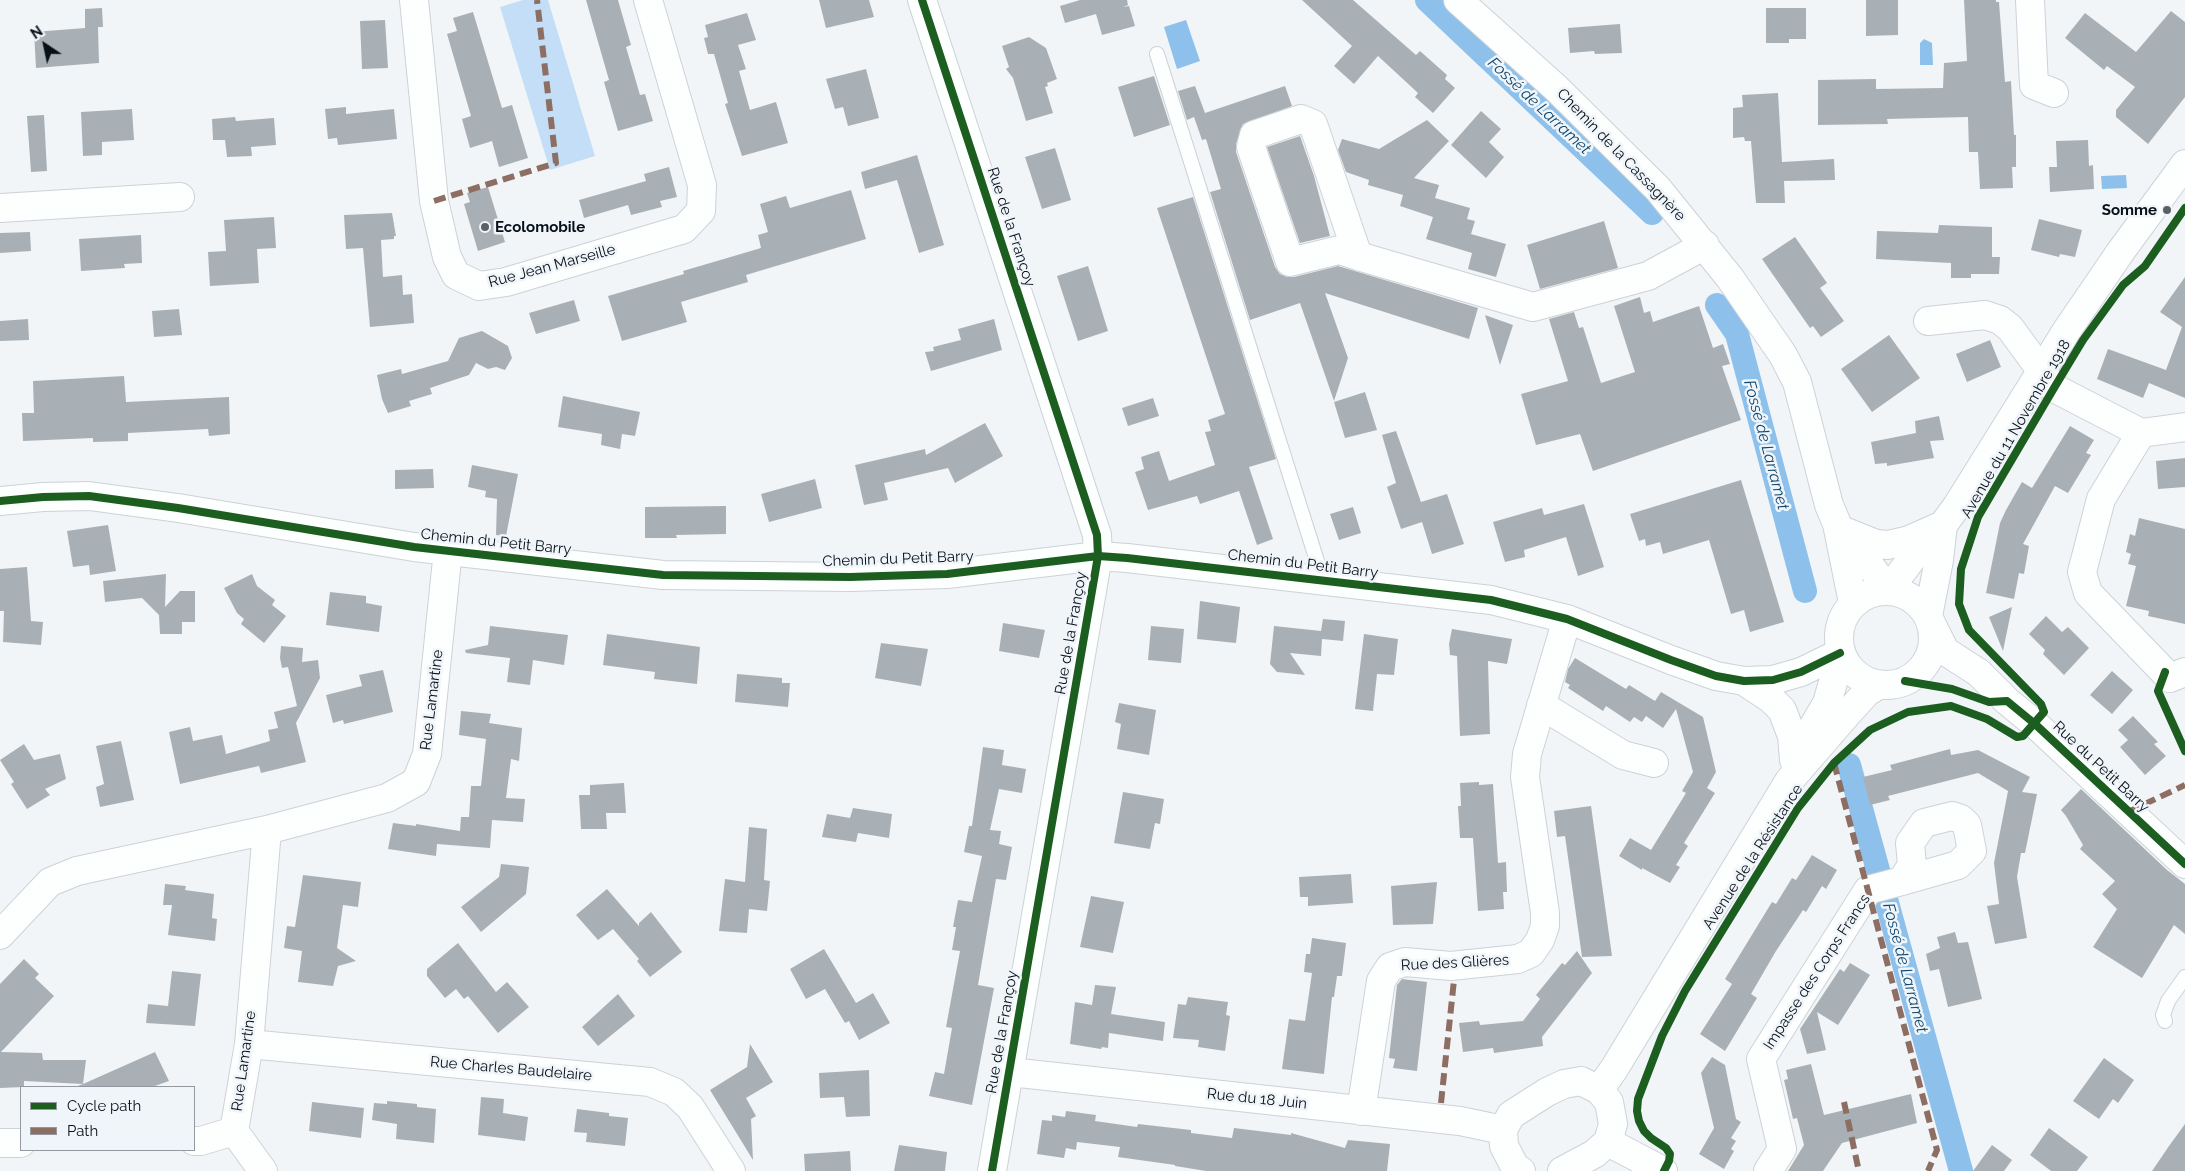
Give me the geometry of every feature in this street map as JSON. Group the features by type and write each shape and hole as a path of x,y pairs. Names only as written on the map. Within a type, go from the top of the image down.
{"street":[{"name":"Rue Jean Marseille","path":"414,0 434,201 447,257 456,275 479,286 506,282 684,229 702,211 702,185 648,0"},
{"name":"Rue de la Françoy","path":"922,0 1097,535 1098,556 992,1171"},
{"name":"Chemin de la Cassagnère","path":"1458,0 1611,141 1658,189 1730,278 1782,355 1797,382 1829,505 1841,528"},
{"path":"2030,0 2034,85 2054,93"},
{"path":"1358,256 1313,124 1301,119 1254,135 1251,147 1290,262 1339,250 1358,256 1533,307 1648,276 1705,245"},
{"name":"Avenue du 11 Novembre 1918","path":"1890,591 1919,549 1943,525 1957,506 2042,369 2121,251 2185,164"},
{"path":"0,208 180,197"},
{"path":"1928,321 1985,315 2000,320 2010,328 2042,369 2054,388 2141,433 2185,427"},
{"path":"2141,433 2101,499 2082,572 2088,593 2170,678 2185,672"},
{"name":"Chemin du Petit Barry","path":"0,501 43,497 88,496 178,508 414,547 663,575 840,576 947,574 1098,556 1491,600 1567,619 1671,660 1716,676 1744,682 1773,680 1800,672 1841,654"},
{"path":"1841,528 1876,544 1888,545 1909,540 1943,525"},
{"name":"Avenue du 11 Novembre 1918","path":"1929,619 1943,525"},
{"path":"1841,528 1890,591"},
{"path":"1841,528 1853,603"},
{"name":"Rue Lamartine","path":"0,935 50,882 77,871 267,830 387,798 416,782 426,754 448,550"},
{"path":"1890,591 1913,599 1929,619 1933,643 1931,653 1921,670 1905,681 1893,685 1879,685 1859,678 1848,668 1841,654 1839,630 1844,616 1853,603 1874,592 1890,591"},
{"name":"Rue des Glières","path":"1361,1111 1381,980 1390,967 1404,962 1451,966 1518,959 1531,953 1540,940 1545,926 1545,913 1525,777 1527,754 1567,619"},
{"name":"Rue du Petit Barry","path":"1929,619 1945,651 1979,673 2185,864"},
{"name":"Avenue de la Résistance","path":"1599,1090 1614,1069 1791,770 1827,702 1841,654"},
{"path":"1744,682 1771,699 1782,710 1792,736 1791,770"},
{"name":"Avenue de la Résistance","path":"1791,770 1867,692 1879,685"},
{"path":"1541,705 1623,756 1654,763"},
{"name":"Rue Lamartine","path":"195,1141 201,1141 234,1130 249,1044 267,830"},
{"name":"Impasse des Corps Francs","path":"1768,1171 1782,1149 1761,1059 1868,890 1902,881"},
{"name":"Rue Charles Baudelaire","path":"249,1044 650,1082 674,1092 690,1107 731,1171"},
{"name":"Rue du 18 Juin","path":"1010,1072 1361,1111 1460,1120 1503,1130"},
{"path":"1521,1171 1515,1167 1504,1146 1503,1130 1511,1115 1520,1107 1564,1084 1581,1081 1599,1090 1609,1102 1613,1124 1608,1142 1594,1154 1562,1171"},
{"path":"234,1130 263,1171"},
{"path":"1608,1142 1663,1171"},
{"path":"0,1144 20,1143"}],"lane":[{"path":"1157,54 1323,580"},
{"path":"2165,1021 2163,1015 2168,1001 2185,977"}],"shaded area":[{"path":"523,0 548,0 595,156 550,170 500,7"}],"water":[{"path":"1186,20 1200,61 1177,69 1164,27"},
{"path":"1924,39 1932,43 1933,65 1920,65 1920,43"},
{"path":"2126,175 2127,188 2102,189 2101,176"}],"building":[{"path":"586,0 618,0 631,45 626,47 640,95 645,94 653,121 618,131 604,82 609,80"},
{"path":"819,0 869,0 874,17 826,28"},
{"path":"1080,0 1127,0 1128,5 1123,7 1129,6 1135,26 1102,35 1096,14 1065,23 1060,6"},
{"path":"1302,0 1353,0 1416,55 1420,51 1447,75 1445,79 1455,88 1433,113 1415,97 1418,93 1378,56 1354,84 1334,66 1352,46"},
{"path":"1866,0 1898,0 1898,35 1866,36"},
{"path":"1964,0 1996,0 1996,2 1999,2 2005,82 2011,81 2014,135 2016,135 2016,167 2012,167 2013,188 1980,189 1978,152 1969,152 1968,117 1887,119 1888,124 1818,125 1818,80 1876,79 1876,89 1943,88 1944,63 1967,61"},
{"path":"102,8 103,27 98,27 99,63 36,68 34,32 85,28 85,9"},
{"path":"1766,8 1806,8 1806,39 1789,39 1789,43 1766,43"},
{"path":"2171,11 2185,22 2185,97 2148,144 2116,117 2116,110 2135,87 2107,66 2104,70 2065,38 2085,13 2136,52"},
{"path":"473,12 502,108 512,105 528,158 499,167 492,141 470,148 462,119 471,116 447,34 457,31 453,18"},
{"path":"747,13 756,40 738,45 746,69 739,71 750,110 776,102 788,143 742,156 725,104 728,103 714,54 708,54 704,38 708,37 705,25"},
{"path":"385,20 388,68 362,69 360,21"},
{"path":"1620,24 1622,53 1595,54 1594,51 1570,53 1568,28"},
{"path":"1029,37 1046,48 1057,79 1047,83 1048,86 1045,87 1053,113 1026,121 1013,78 1006,69 1009,67 1002,46"},
{"path":"866,69 879,118 848,126 843,107 835,109 826,79"},
{"path":"1154,76 1170,125 1134,137 1118,87"},
{"path":"1195,86 1205,113 1285,86 1292,106 1243,124 1236,144 1236,152 1275,267 1280,274 1294,277 1338,266 1478,308 1469,339 1325,293 1348,358 1334,401 1300,303 1250,320 1210,192 1221,189 1206,139 1202,140 1194,117 1187,120 1178,91"},
{"path":"1778,93 1782,162 1834,159 1835,180 1784,181 1785,203 1756,203 1751,141 1745,141 1744,137 1733,138 1733,108 1743,107 1742,95"},
{"path":"346,107 346,114 394,109 397,139 338,145 337,138 328,139 325,109"},
{"path":"132,109 134,140 102,142 102,155 83,156 81,112"},
{"path":"1481,111 1501,129 1489,142 1504,157 1486,178 1451,145"},
{"path":"44,115 47,171 31,172 27,116"},
{"path":"235,117 236,121 274,118 276,145 251,147 252,156 227,157 225,140 213,140 212,119"},
{"path":"1427,120 1449,141 1414,178 1439,185 1435,198 1470,208 1467,219 1475,221 1471,234 1506,244 1496,277 1468,269 1472,253 1426,239 1433,217 1400,206 1403,195 1368,185 1369,180 1346,172 1338,150 1342,139 1379,149"},
{"path":"1300,136 1314,176 1330,236 1300,243 1267,147"},
{"path":"2088,140 2089,166 2093,165 2094,189 2050,192 2049,167 2057,167 2056,141"},
{"path":"1055,148 1071,200 1042,209 1025,157"},
{"path":"917,155 944,245 919,253 897,180 865,189 861,172"},
{"path":"669,167 677,197 660,201 662,207 631,215 628,205 584,218 579,200 646,181 644,174"},
{"path":"488,187 505,242 478,251 464,204 470,202 467,193"},
{"path":"851,190 866,239 746,275 748,282 681,302 687,322 622,341 608,296 684,274 683,271 761,248 758,235 768,232 760,204 786,196 790,208"},
{"path":"1193,197 1276,459 1249,467 1273,539 1257,545 1239,491 1200,504 1197,496 1148,510 1135,472 1144,469 1141,457 1159,451 1169,481 1215,465 1205,432 1211,431 1208,420 1225,414 1157,208"},
{"path":"392,213 396,236 394,236 394,239 381,240 383,277 402,275 403,295 412,294 414,323 370,327 363,248 346,249 344,215"},
{"path":"274,217 276,248 257,249 259,283 210,286 208,252 226,251 224,220"},
{"path":"2039,219 2082,230 2075,257 2060,254 2059,257 2031,250"},
{"path":"1604,221 1618,268 1540,289 1527,245"},
{"path":"1939,225 1992,227 1992,257 2000,257 1999,274 1971,274 1971,278 1951,278 1951,263 1876,259 1877,231 1938,233"},
{"path":"30,232 31,251 0,253 0,233"},
{"path":"141,235 142,263 124,264 125,268 81,271 79,239"},
{"path":"1795,237 1827,283 1820,288 1844,321 1821,337 1813,326 1810,328 1762,259"},
{"path":"1088,266 1108,331 1078,341 1057,276"},
{"path":"2185,277 2185,398 2149,383 2143,398 2097,379 2108,349 2166,370 2182,327 2160,312"},
{"path":"1640,297 1644,313 1650,311 1653,322 1699,306 1713,348 1723,344 1730,364 1722,366 1741,420 1593,471 1580,434 1536,445 1521,394 1568,381 1549,319 1574,312 1579,328 1583,327 1601,383 1635,372 1614,306"},
{"path":"574,300 580,321 536,334 529,313"},
{"path":"179,309 182,335 154,337 152,311"},
{"path":"1485,315 1513,325 1500,365"},
{"path":"28,319 29,340 0,341 0,321"},
{"path":"994,319 1002,350 931,371 925,352 934,351 933,347 961,340 958,329"},
{"path":"482,331 508,346 512,358 505,370 496,367 488,369 476,363 469,375 430,388 432,394 409,401 411,406 388,413 382,399 377,375 401,369 402,374 448,361 459,338"},
{"path":"1889,335 1920,378 1872,412 1841,369"},
{"path":"1990,340 2001,367 1967,382 1956,354"},
{"path":"124,376 126,402 229,397 230,434 209,436 208,429 128,433 128,441 93,442 93,438 23,441 22,413 34,413 33,381"},
{"path":"1365,392 1377,430 1345,438 1334,402"},
{"path":"563,396 640,412 635,436 622,434 620,449 601,445 602,434 558,427"},
{"path":"1153,398 1159,416 1128,426 1122,408"},
{"path":"1939,416 1944,440 1930,441 1934,458 1887,466 1887,463 1875,464 1871,442 1916,433 1915,421"},
{"path":"985,423 1003,456 955,483 948,468 884,483 888,500 864,505 855,465 925,449 926,455"},
{"path":"2070,426 2094,440 2086,453 2091,455 2068,493 2055,486 2023,544 2029,546 2024,574 2019,573 2014,599 1986,593 2000,523 2006,510 2022,482 2032,488"},
{"path":"1396,431 1421,502 1447,494 1464,544 1432,554 1422,522 1401,529 1387,487 1396,483 1382,435"},
{"path":"2185,458 2185,487 2158,489 2156,461"},
{"path":"472,465 518,474 506,536 496,535 497,499 485,497 486,491 468,487"},
{"path":"433,469 434,488 395,489 395,470"},
{"path":"815,479 822,508 769,522 761,494"},
{"path":"1741,480 1784,622 1750,632 1744,610 1731,614 1709,540 1663,554 1660,542 1646,546 1645,539 1639,541 1630,514"},
{"path":"1584,504 1604,567 1578,576 1566,537 1524,550 1525,557 1505,562 1493,522 1542,508 1544,515"},
{"path":"726,506 726,534 676,535 677,538 645,538 645,507"},
{"path":"1353,507 1361,533 1339,540 1330,514"},
{"path":"2139,518 2185,529 2185,624 2148,616 2149,611 2126,606 2136,566 2128,564 2131,554 2126,552 2130,534 2135,536"},
{"path":"108,525 116,571 90,575 89,565 73,567 67,531"},
{"path":"27,567 31,621 43,622 41,645 3,642 4,611 0,611 0,569"},
{"path":"166,574 165,607 180,591 195,591 195,622 182,622 182,634 160,634 159,615 142,598 105,602 103,581"},
{"path":"252,574 257,586 275,600 272,605 286,616 264,643 241,624 244,619 237,613 224,588"},
{"path":"330,592 366,596 366,603 382,606 379,632 326,625"},
{"path":"1200,601 1240,607 1236,643 1197,639"},
{"path":"2012,607 2003,651 1989,617"},
{"path":"2046,616 2062,632 2068,627 2089,648 2064,675 2043,654 2045,650 2029,634"},
{"path":"1323,619 1345,621 1343,641 1322,639 1321,656 1290,653 1305,675 1277,672 1270,664 1274,626 1321,631"},
{"path":"1003,623 1045,630 1039,658 999,651"},
{"path":"490,626 568,635 564,665 533,660 530,685 507,682 510,658 466,653 465,650 488,645"},
{"path":"1151,626 1184,629 1181,663 1148,660"},
{"path":"1452,629 1512,639 1507,664 1488,661 1490,734 1460,736 1457,656 1450,655 1449,644"},
{"path":"607,634 700,647 697,684 654,679 655,672 603,665"},
{"path":"1364,634 1398,639 1394,675 1377,674 1373,711 1355,709"},
{"path":"881,643 928,649 921,686 875,678"},
{"path":"281,646 303,648 302,662 318,660 320,678 296,723 306,762 261,773 259,766 180,784 169,732 190,727 193,741 222,735 226,754 270,741 268,730 278,728 274,712 297,706 288,667 282,668 280,658"},
{"path":"1575,658 1626,689 1629,685 1655,701 1661,692 1703,717 1716,772 1707,788 1715,793 1684,843 1688,846 1676,865 1680,867 1670,883 1642,868 1642,870 1619,856 1630,838 1651,850 1686,793 1682,791 1693,772 1676,709 1663,728 1646,716 1642,722 1634,717 1630,722 1606,706 1603,711 1568,688 1570,685 1565,682 1568,669"},
{"path":"383,670 393,712 344,724 343,720 333,723 326,695 362,686 359,675"},
{"path":"2112,671 2133,690 2112,714 2090,695"},
{"path":"737,674 782,678 782,683 790,683 788,707 735,702"},
{"path":"1119,703 1156,710 1149,755 1117,749 1121,724 1115,722"},
{"path":"461,711 491,714 489,723 522,728 519,761 511,759 506,798 525,799 523,822 492,820 490,848 437,844 436,856 388,849 393,823 416,826 416,824 460,831 461,817 469,817 471,786 481,786 486,739 459,735"},
{"path":"2133,716 2158,742 2154,744 2166,756 2145,775 2120,747 2128,740 2118,730"},
{"path":"121,741 134,800 100,807 96,787 104,784 96,746"},
{"path":"24,744 34,760 60,754 66,779 45,789 50,795 27,809 11,784 14,782 0,760"},
{"path":"983,747 1004,750 1002,765 1026,769 1022,793 999,789 990,830 1001,831 999,844 1012,847 1006,880 996,879 978,985 994,988 972,1105 929,1096 935,1072 944,1074 952,1028 946,1027 960,951 952,950 956,927 953,927 958,900 972,902 982,856 964,852 969,826 972,826"},
{"path":"1950,749 1951,755 1978,750 2030,777 2022,792 2037,794 2025,853 2021,853 2017,877 2027,938 1995,944 1987,906 1999,904 1994,863 2008,791 1978,773 1888,796 1890,800 1870,805 1863,777 1892,770 1890,765"},
{"path":"1479,782 1479,785 1493,784 1498,863 1506,862 1507,892 1503,892 1504,909 1478,911 1473,838 1460,838 1458,806 1461,806 1460,783"},
{"path":"624,783 626,813 606,813 607,829 581,829 579,795 590,795 590,785"},
{"path":"2081,789 2167,870 2185,884 2185,934 2174,925 2142,978 2093,947 2117,909 2102,894 2115,881 2080,849 2083,845 2061,810"},
{"path":"1123,792 1164,799 1160,824 1155,823 1150,849 1114,843"},
{"path":"1591,806 1612,956 1582,957 1565,836 1557,837 1554,811"},
{"path":"853,808 892,814 889,838 858,833 856,842 822,837 827,814 850,818"},
{"path":"749,827 767,829 764,880 770,881 767,911 749,909 747,933 719,931 725,879 745,882"},
{"path":"1812,855 1837,870 1826,889 1822,886 1806,912 1803,910 1776,951 1751,994 1757,998 1725,1051 1700,1034 1732,984 1725,979 1772,902 1776,904 1792,878 1796,880"},
{"path":"501,864 529,867 526,894 481,932 461,907 499,877"},
{"path":"1351,874 1353,903 1308,906 1308,897 1300,897 1299,877"},
{"path":"303,875 361,882 358,907 343,905 337,948 356,961 338,966 333,986 298,982 302,951 284,948 287,926 295,927"},
{"path":"1437,882 1433,924 1393,925 1391,886"},
{"path":"165,884 186,886 185,890 214,894 212,918 217,919 215,941 168,935 172,905 163,905"},
{"path":"607,889 639,926 639,923 651,912 682,952 650,977 637,961 639,959 613,929 598,940 576,915"},
{"path":"1091,896 1124,902 1113,953 1080,947"},
{"path":"1955,932 1958,943 1968,942 1982,999 1948,1007 1939,969 1930,971 1926,954 1940,948 1937,937"},
{"path":"1312,938 1346,943 1342,976 1337,976 1334,997 1332,997 1324,1074 1282,1069 1289,1019 1305,1021 1312,973 1304,972 1306,954 1310,954"},
{"path":"458,943 496,992 507,982 529,1007 498,1033 468,996 464,999 456,989 445,998 427,976 427,969"},
{"path":"824,949 856,1003 873,993 890,1023 859,1040 849,1021 845,1023 825,989 806,999 790,969"},
{"path":"1577,951 1592,973 1542,1037 1543,1046 1494,1053 1493,1048 1463,1052 1459,1023 1479,1021 1480,1025 1523,1021 1540,999 1536,995 1562,963 1565,965"},
{"path":"24,959 39,974 35,978 54,996 1,1052 42,1053 43,1060 86,1060 83,1084 24,1081 24,1086 20,1087 0,1088 0,984"},
{"path":"1850,963 1870,975 1838,1025 1817,1012 1826,1050 1807,1054 1800,1029 1840,969 1844,972"},
{"path":"172,971 201,974 195,1026 146,1023 148,1004 168,1006"},
{"path":"1402,979 1427,982 1417,1071 1393,1068 1395,1059 1389,1058 1397,985"},
{"path":"1095,985 1116,987 1111,1014 1165,1022 1163,1041 1109,1033 1108,1048 1102,1047 1101,1049 1070,1044 1075,1002 1092,1005"},
{"path":"618,994 635,1016 598,1046 582,1027"},
{"path":"1188,997 1228,1002 1226,1015 1230,1016 1225,1051 1198,1047 1199,1040 1173,1038 1178,1004 1186,1005"},
{"path":"750,1044 773,1082 746,1098 756,1116 751,1119 753,1160 710,1090 747,1067"},
{"path":"155,1052 169,1081 155,1086 78,1086"},
{"path":"1712,1057 1725,1065 1736,1119 1741,1122 1731,1138 1736,1141 1731,1149 1734,1151 1724,1169 1699,1154 1714,1128 1701,1073"},
{"path":"2104,1058 2134,1080 2118,1103 2113,1099 2099,1119 2073,1101"},
{"path":"1811,1064 1824,1115 1911,1094 1917,1123 1842,1143 1823,1171 1788,1171 1804,1145 1797,1118 1793,1119 1784,1080 1788,1079 1786,1070"},
{"path":"869,1070 870,1116 846,1117 844,1097 820,1098 819,1073"},
{"path":"481,1097 504,1099 503,1113 528,1117 525,1141 478,1135"},
{"path":"387,1101 417,1104 417,1107 436,1109 434,1143 396,1139 397,1124 372,1120 374,1103 387,1104"},
{"path":"312,1102 364,1108 361,1138 309,1131"},
{"path":"577,1109 609,1113 609,1116 628,1118 625,1146 586,1142 587,1133 574,1132"},
{"path":"1066,1111 1096,1115 1095,1121 1137,1127 1138,1124 1191,1130 1191,1133 1232,1138 1234,1128 1291,1135 1291,1133 1345,1148 1348,1140 1390,1144 1387,1171 1206,1171 1118,1157 1120,1147 1077,1142 1076,1150 1066,1148 1064,1158 1037,1154 1042,1120 1052,1121 1052,1115 1065,1117"},
{"path":"2185,1124 2185,1171 2152,1171 2169,1146"},
{"path":"2049,1128 2088,1157 2077,1171 2051,1171 2030,1155"},
{"path":"899,1145 947,1152 945,1171 894,1171"},
{"path":"1992,1145 2012,1160 2004,1171 1973,1171"},
{"path":"850,1151 851,1171 805,1171 804,1154"}],"waterway":[{"name":"Fossé de Larramet","path":"1427,0 1652,213"},
{"name":"Fossé de Larramet","path":"1717,305 1737,334 1805,591"},
{"name":"Fossé de Larramet","path":"1849,765 1961,1171"}],"marked path":[{"path":"434,201 556,163 537,0"},
{"path":"1834,763 1937,1150 1928,1171"},
{"path":"2128,812 2185,785"},
{"path":"1441,1103 1454,980"},
{"path":"1844,1102 1858,1167"}],"cycle path":[{"path":"922,0 1097,535 1098,556 992,1171"},
{"path":"1664,1171 1670,1154 1666,1148 1644,1131 1637,1111 1638,1099 1662,1036 1685,991 1798,808 1834,763 1870,730 1908,712 1951,706 1987,719 2017,737 2023,736 2044,712 2041,704 1969,630 1959,604 1961,569 1978,517 2083,340 2123,285 2145,266 2185,208"},
{"path":"0,501 43,497 89,496 178,508 414,547 663,575 850,577 947,574 1098,556 1127,558 1491,600 1567,619 1716,676 1744,681 1773,680 1801,672 1840,653"},
{"path":"2165,672 2158,691 2185,751"},
{"path":"1905,681 1952,689 1989,702 2007,701 2035,724 2185,864"}],"place":[{"name":"Somme","path":"2167,210"},
{"name":"Ecolomobile","path":"485,227"}]}
